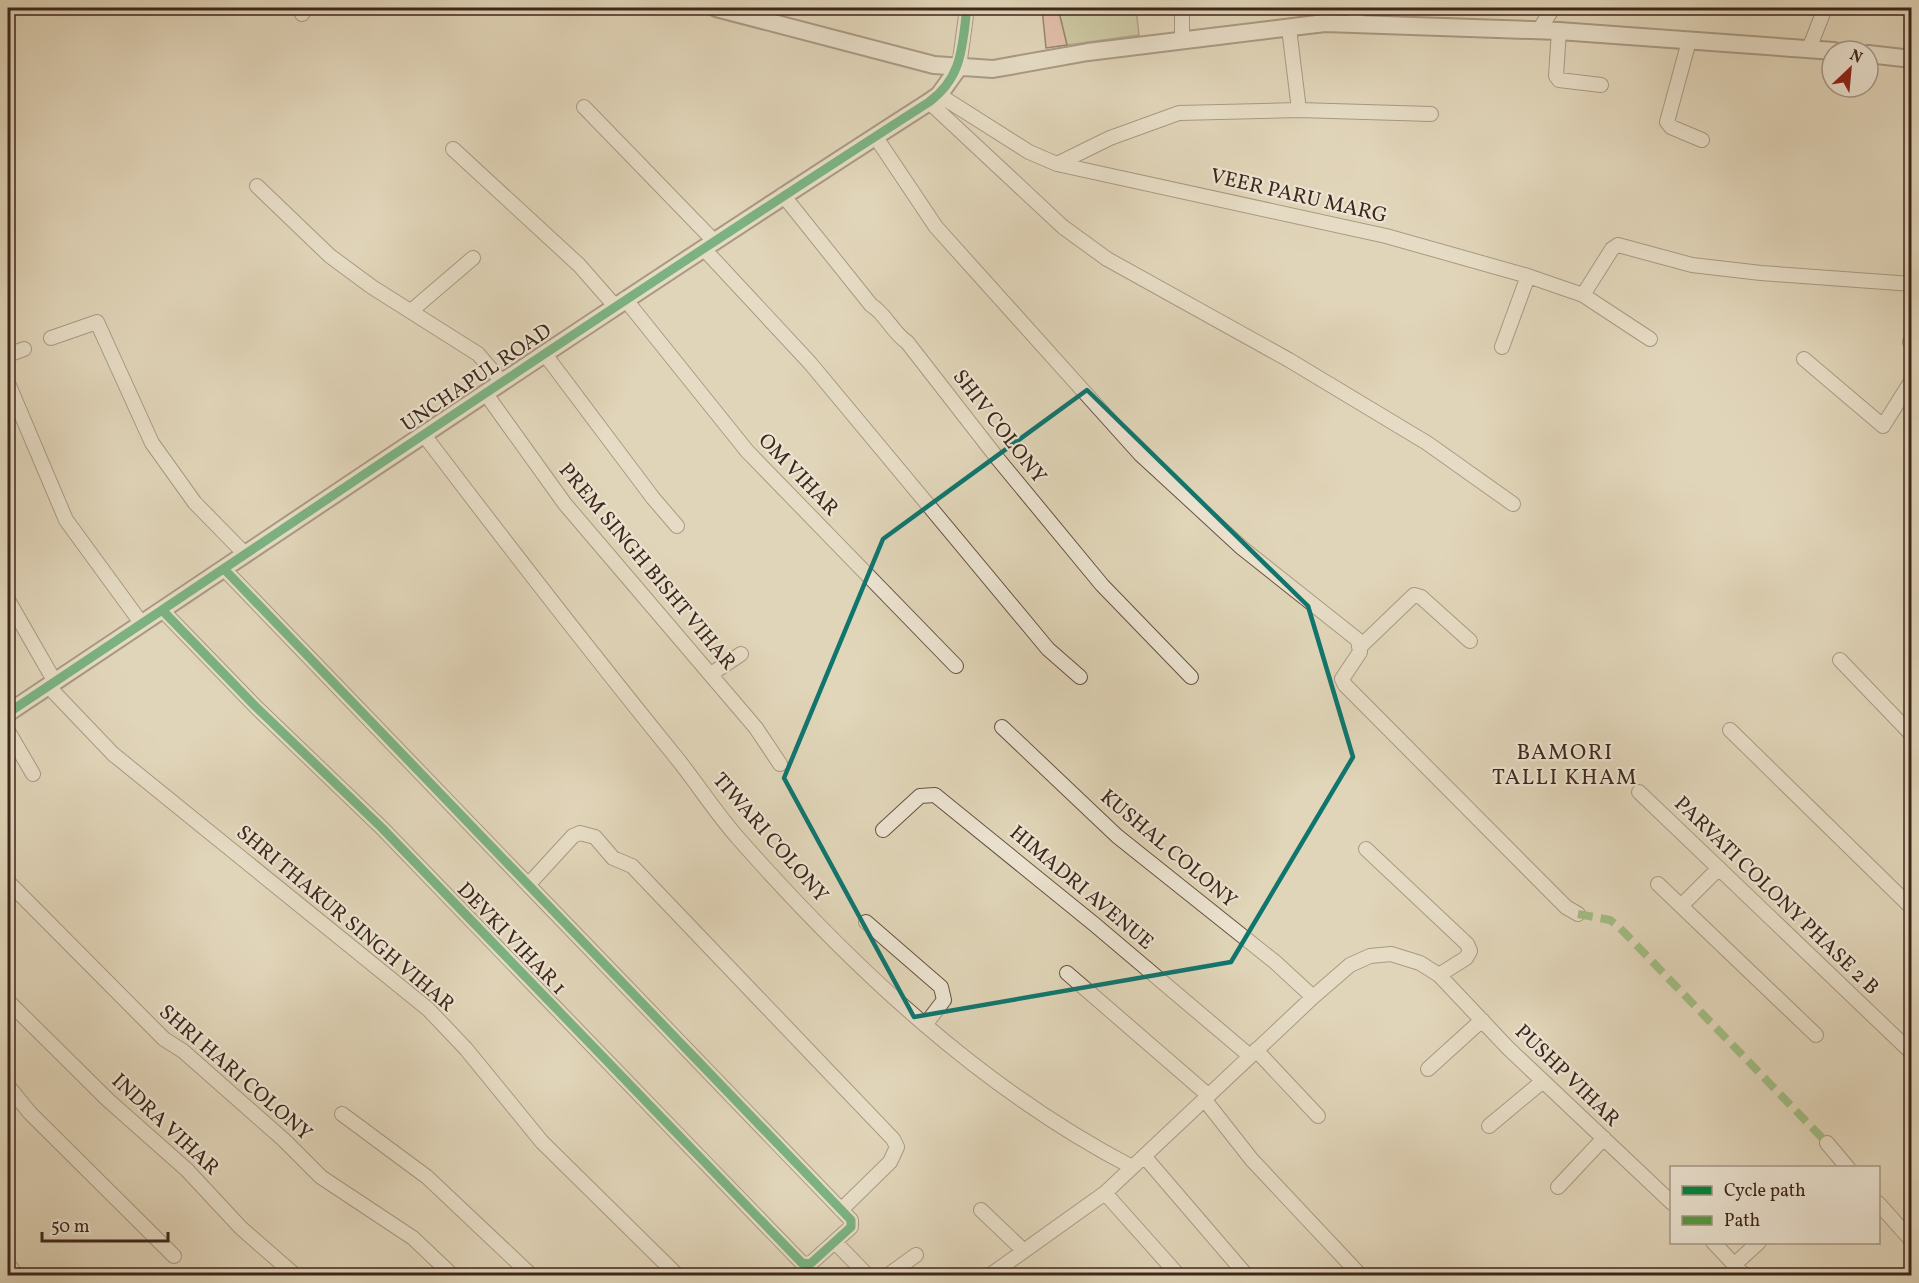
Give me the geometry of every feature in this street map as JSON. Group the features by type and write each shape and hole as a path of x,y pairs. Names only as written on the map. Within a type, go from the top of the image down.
{"street":[{"path":"716,8 934,65 993,69 1182,40 1325,23 1355,15 1820,50"},
{"path":"959,67 968,8"},
{"path":"1182,8 1182,40"},
{"path":"1539,30 1553,8"},
{"path":"1809,49 1825,8"},
{"path":"1289,28 1299,110"},
{"path":"1559,31 1556,76 1559,80 1601,85"},
{"path":"1689,40 1667,122 1671,127 1702,140"},
{"path":"1880,55 1911,59"},
{"name":"UNCHAPUL ROAD","path":"8,713 225,570 245,554 620,302 934,98 959,67"},
{"path":"934,98 1064,227 1107,259 1288,360 1407,431 1513,504"},
{"name":"VEER PARU MARG","path":"934,98 1029,152 1057,164 1386,236 1528,276 1582,295 1650,339"},
{"path":"584,107 810,363 1048,650 1080,677"},
{"path":"1057,164 1110,138 1179,114 1299,110 1431,114"},
{"path":"875,136 936,227 1140,454 1242,548 1358,640 1361,646 1360,652 1344,673 1342,678 1345,685 1557,899 1578,914"},
{"name":"OM VIHAR","path":"453,149 620,302 747,451 956,666"},
{"path":"257,186 330,256 478,354 502,382"},
{"name":"SHIV COLONY","path":"783,195 871,305 879,310 899,337 907,342 998,459 1102,585 1191,677"},
{"path":"1582,295 1612,249 1618,245 1692,265 1761,273 1911,284"},
{"path":"411,311 473,258"},
{"path":"1502,347 1528,276"},
{"path":"51,338 97,322 152,443 195,503 245,554"},
{"path":"8,355 24,349"},
{"path":"544,353 677,526"},
{"path":"1804,359 1883,426 1911,381"},
{"path":"8,383 66,520 142,624"},
{"name":"PREM SINGH BISHT VIHAR","path":"486,394 565,504 756,728 780,764"},
{"name":"TIWARI COLONY","path":"424,435 517,558 736,836 815,920 925,1025 1028,1104 1085,1142 1132,1167"},
{"path":"225,570 841,1210 852,1223 836,1242 868,1275"},
{"path":"1361,646 1414,595 1421,597 1470,641"},
{"name":"SHRI THAKUR SINGH VIHAR","path":"8,600 51,684 113,754 428,1009 466,1049 542,1142 678,1275"},
{"name":"DEVKI VIHAR 1","path":"163,611 256,707 382,828 802,1263 810,1264 836,1242"},
{"path":"711,674 741,654"},
{"path":"1840,660 1911,735"},
{"name":"KUSHAL COLONY","path":"1002,727 1118,836 1275,962 1313,997"},
{"path":"1730,730 1911,908"},
{"path":"8,731 33,774"},
{"name":"PARVATI COLONY PHASE 2 B","path":"1639,792 1911,1053"},
{"name":"HIMADRI AVENUE","path":"883,830 920,796 935,795 1253,1053 1318,1116"},
{"path":"528,885 573,836 580,833 595,837 613,858 632,866 894,1139 897,1147 890,1162 841,1210"},
{"path":"1366,849 1467,944 1470,951 1466,958 1439,975"},
{"path":"1681,906 1719,868"},
{"name":"SHRI HARI COLONY","path":"8,882 164,1039 183,1052 284,1140 321,1177 413,1238 453,1275"},
{"path":"1658,884 1816,1035"},
{"path":"866,922 941,987 944,1000 925,1025"},
{"name":"PUSHP VIHAR","path":"989,1275 1105,1193 1313,997 1350,965 1370,956 1391,954 1420,963 1439,975 1543,1081 1670,1202"},
{"path":"1067,974 1206,1097 1252,1160 1361,1275"},
{"name":"INDRA VIHAR","path":"8,1001 108,1100 187,1170 241,1228 296,1275"},
{"path":"1428,1069 1482,1020"},
{"path":"1489,1126 1543,1081"},
{"path":"8,1086 38,1121 174,1256"},
{"path":"342,1114 426,1177 532,1275"},
{"path":"1558,1187 1604,1138"},
{"path":"1827,1143 1847,1166"},
{"path":"1144,1156 1247,1275"},
{"path":"1105,1193 1179,1275"},
{"path":"1880,1205 1911,1241"},
{"path":"981,1210 1024,1251"},
{"path":"1715,1244 1745,1275"},
{"path":"1735,1264 1757,1244"},
{"path":"887,1275 916,1255"},
{"path":"8,1264 17,1275"}],"highlighted area":[{"path":"1087,390 1308,606 1353,757 1231,962 914,1017 784,778 883,539"}],"green space":[{"path":"1058,8 1136,8 1139,35 1067,45"}],"building":[{"path":"1042,8 1058,8 1067,45 1046,48"}],"marked path":[{"path":"1578,914 1610,920 1618,926 1827,1143"}],"cycle path":[{"path":"8,713 582,329 929,102 949,82 955,71 962,48 967,8"},
{"path":"163,611 256,707 382,828 802,1263 810,1264 851,1227 851,1220 225,570"}],"district":[{"name":"BAMORI TALLI KHAM","path":"1565,764"}]}
